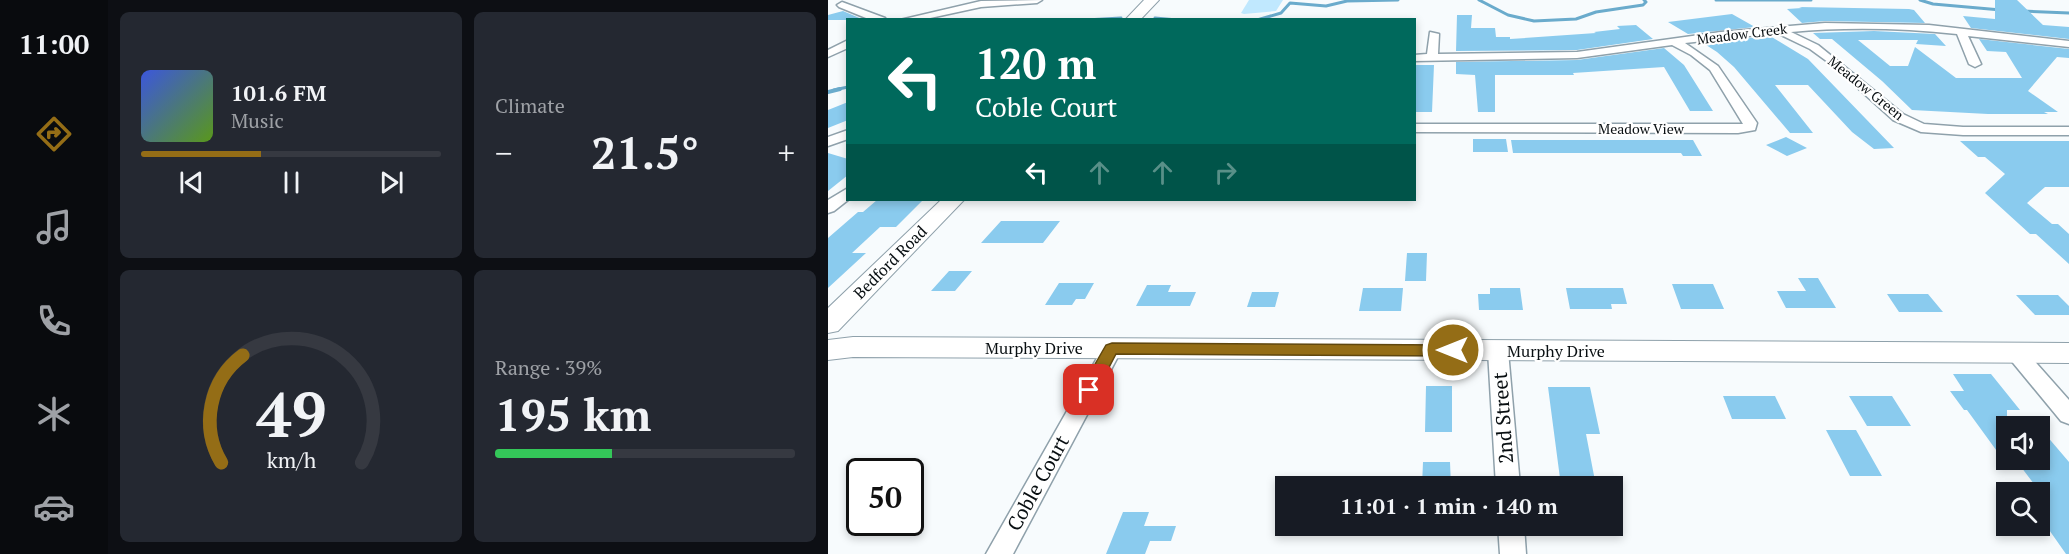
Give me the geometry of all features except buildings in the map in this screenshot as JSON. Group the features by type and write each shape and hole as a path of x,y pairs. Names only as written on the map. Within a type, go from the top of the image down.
{"main road":[{"path":"1134,18 1152,0"},
{"name":"Bedford Road","path":"828,324 952,201"},
{"name":"Murphy Drive","path":"828,350 853,347 2069,353"}],"street":[{"path":"914,18 981,4 1037,0"},
{"path":"842,5 876,18"},
{"name":"Meadow Creek","path":"1416,57 1577,55 1776,29 1825,26 1904,26 2069,44"},
{"name":"Meadow Green","path":"1776,29 1814,47 1898,117 1915,126 1938,130 2069,131"},
{"path":"1962,32 1975,64"},
{"path":"1432,57 1434,34"},
{"name":"Meadow View","path":"1416,128 1738,129 1750,127 1750,123 1714,68 1695,53 1674,42"},
{"path":"828,54 846,44"},
{"path":"830,142 846,135"},
{"path":"830,142 846,146"},
{"path":"828,208 846,194"},
{"name":"Coble Court","path":"999,554 1112,349"},
{"name":"2nd Street","path":"1498,351 1507,476"},
{"path":"2016,353 2069,415"},
{"path":"1512,536 1513,554"}],"shaded area":[{"path":"1249,0 1283,0 1276,11 1241,13"}],"waterway":[{"path":"1264,18 1281,13 1290,3 1326,6 1347,1 1398,0"},
{"path":"1479,0 1508,15 1534,21 1576,19 1596,12 1643,5 1646,2 1644,0"},
{"path":"1716,0 1811,0"},
{"path":"1920,0 1933,4 2001,10"},
{"path":"2023,11 2069,13"},
{"path":"834,90 846,87"},
{"path":"828,92 840,89"}],"route":[{"path":"1089,390 1112,349 1453,350"}]}
